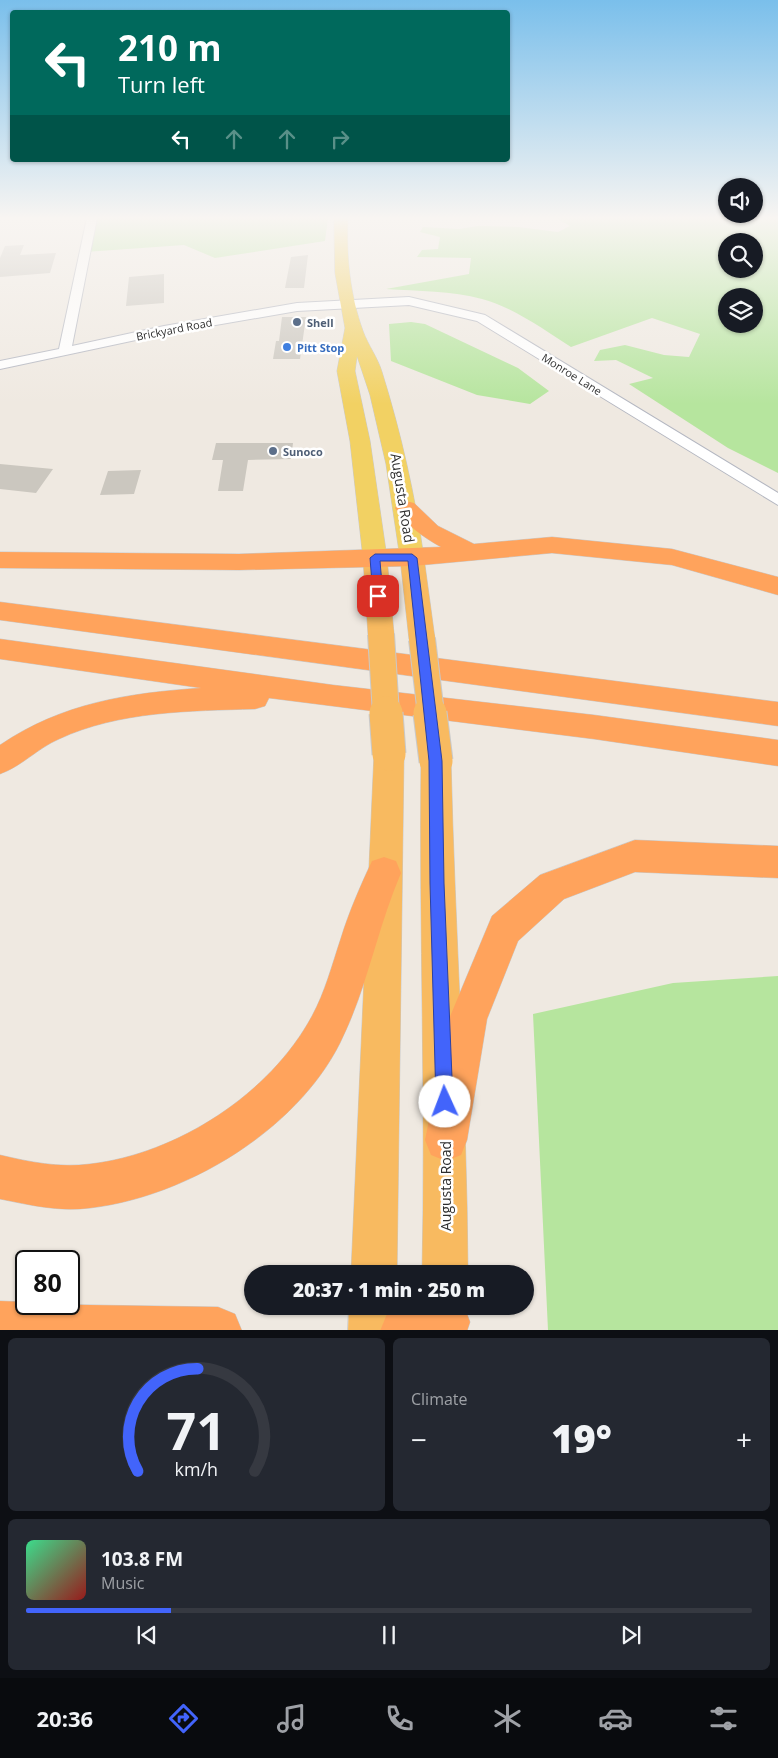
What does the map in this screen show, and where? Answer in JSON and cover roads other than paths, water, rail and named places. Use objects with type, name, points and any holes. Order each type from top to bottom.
[{"type":"highway","points":[[406,508],[430,531],[469,552]]},
{"type":"highway","points":[[0,560],[239,562],[412,558],[552,545],[672,557],[778,586]]},
{"type":"highway","name":"Augusta Road","points":[[374,1265],[388,754],[375,558]]},
{"type":"highway","name":"Augusta Road","points":[[412,558],[436,761],[437,883],[446,1140],[445,1265]]},
{"type":"highway","points":[[0,611],[778,714]]},
{"type":"highway","points":[[0,649],[333,696],[594,727],[778,754]]},
{"type":"highway","points":[[0,761],[47,731],[116,708],[177,701],[333,696]]},
{"type":"highway","points":[[446,1140],[468,1019],[505,929],[552,887],[635,856],[778,862]]},
{"type":"highway","points":[[0,1177],[12,1181],[56,1188],[110,1184],[158,1169],[202,1151],[238,1128],[288,1082],[317,1045],[335,1011],[365,919],[384,873]]},
{"type":"highway","points":[[372,1330],[373,1315]]},
{"type":"highway","points":[[0,1325],[218,1330]]},
{"type":"main road","name":"Augusta Road","points":[[344,280],[353,329],[371,363],[393,440],[406,508],[412,558]]},
{"type":"main road","name":"Augusta Road","points":[[353,329],[346,371],[360,441],[375,558]]},
{"type":"street","points":[[65,351],[79,280]]},
{"type":"street","name":"Monroe Lane","points":[[349,305],[409,301],[482,318],[778,500]]},
{"type":"street","name":"Brickyard Road","points":[[0,365],[249,315],[297,307],[349,305]]},
{"type":"place","name":"Shell","points":[[297,322]]},
{"type":"place","name":"Pitt Stop","points":[[287,347]]},
{"type":"place","name":"Sunoco","points":[[273,451]]}]
